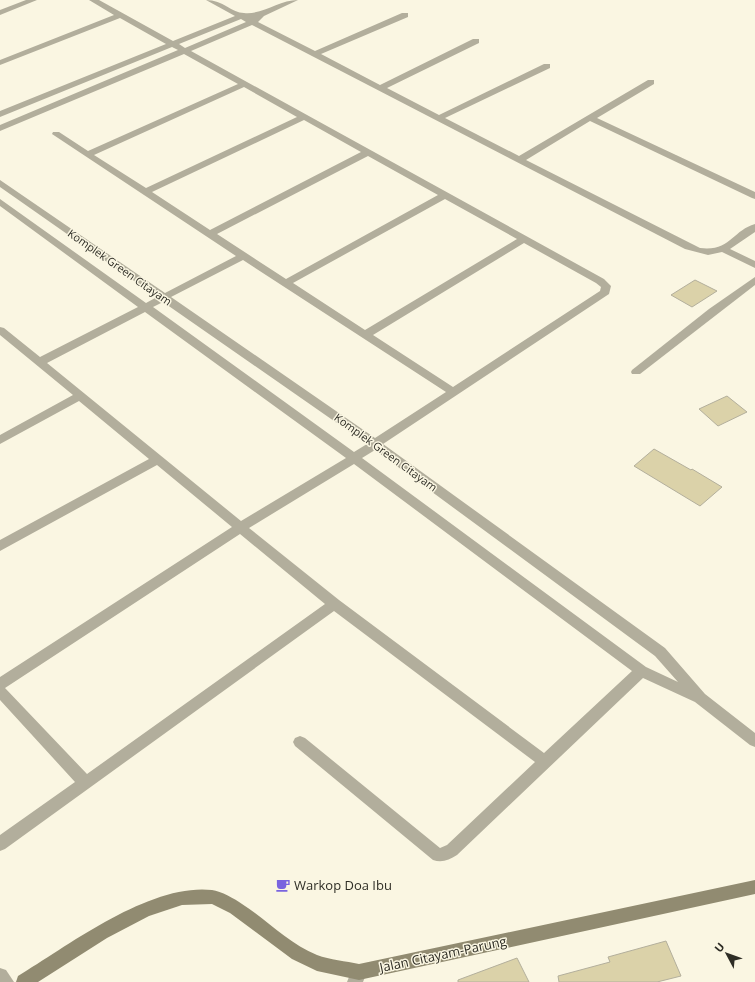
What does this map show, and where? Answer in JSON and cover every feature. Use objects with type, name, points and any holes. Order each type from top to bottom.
[{"type":"street","points":[[0,13],[34,0]]},
{"type":"street","points":[[0,684],[240,527],[354,458],[605,292],[606,286],[600,281],[93,0]]},
{"type":"street","points":[[210,0],[688,247],[707,253],[723,249],[755,227]]},
{"type":"street","points":[[0,114],[242,16],[261,14],[294,0]]},
{"type":"street","points":[[0,128],[253,22],[261,14]]},
{"type":"street","points":[[0,63],[120,15]]},
{"type":"street","points":[[315,54],[405,15]]},
{"type":"street","points":[[380,88],[476,42]]},
{"type":"street","points":[[439,118],[546,66]]},
{"type":"street","points":[[519,160],[651,82]]},
{"type":"street","points":[[88,154],[244,84]]},
{"type":"street","points":[[146,192],[304,117]]},
{"type":"street","points":[[590,118],[755,196]]},
{"type":"street","points":[[56,134],[454,392]]},
{"type":"street","points":[[210,234],[368,152]]},
{"type":"street","name":"Komplek Green Citayam","points":[[0,183],[163,298],[375,444],[660,652],[700,698],[755,741]]},
{"type":"street","points":[[286,284],[445,195]]},
{"type":"street","points":[[0,202],[354,458],[641,671],[700,698]]},
{"type":"street","points":[[365,335],[524,239]]},
{"type":"street","points":[[723,249],[755,265]]},
{"type":"street","points":[[40,362],[243,256]]},
{"type":"street","points":[[636,372],[755,280]]},
{"type":"street","points":[[0,330],[5,341],[40,362],[334,604],[545,762]]},
{"type":"street","points":[[0,440],[80,396]]},
{"type":"street","points":[[0,546],[158,459]]},
{"type":"street","points":[[0,844],[334,604]]},
{"type":"street","points":[[300,742],[438,855],[445,854],[452,850],[641,671]]},
{"type":"street","points":[[0,691],[86,783]]},
{"type":"street","name":"Jalan Citayam-Parung","points":[[24,982],[101,933],[145,910],[182,898],[213,897],[236,908],[298,954],[317,963],[357,977],[755,887]]},
{"type":"street","points":[[0,976],[6,982]]},
{"type":"building","points":[[695,280],[717,291],[692,307],[671,295]]},
{"type":"building","points":[[727,396],[747,412],[718,426],[699,409]]},
{"type":"building","points":[[654,449],[722,487],[700,506],[634,466]]},
{"type":"building","points":[[666,941],[681,976],[657,982],[559,982],[558,976],[610,962],[608,957]]},
{"type":"building","points":[[517,958],[529,982],[458,982],[458,980]]},
{"type":"place","name":"Warkop Doa Ibu","points":[[283,885]]}]
